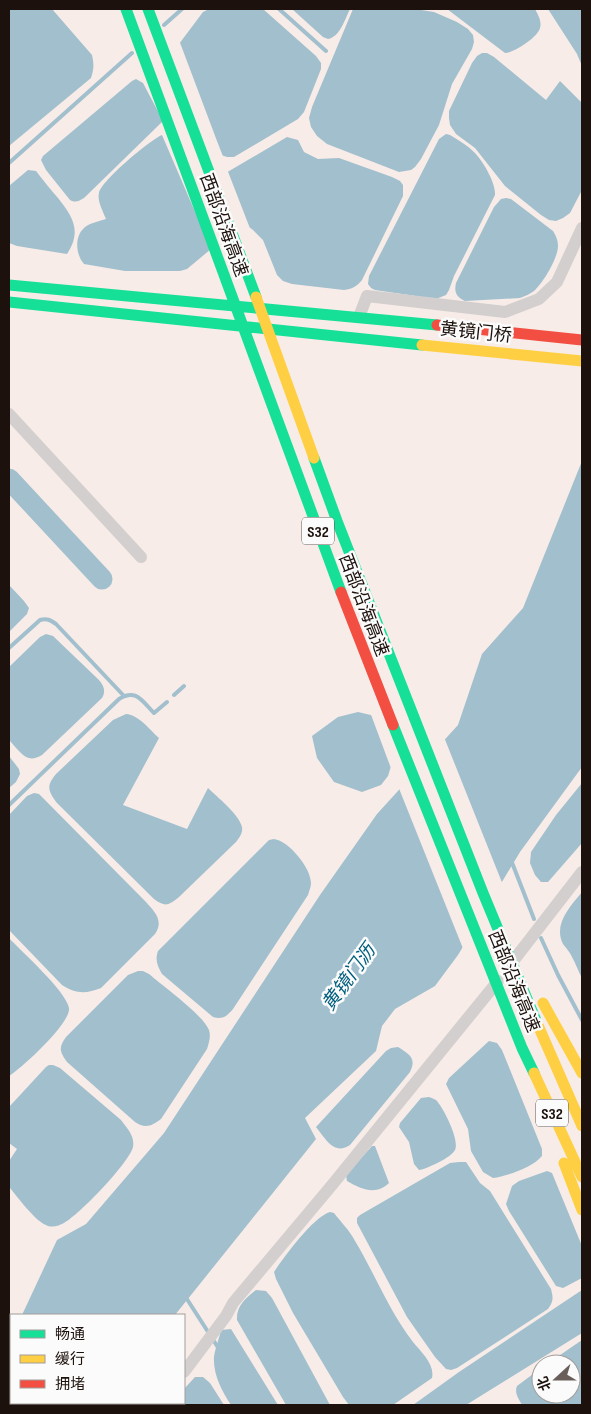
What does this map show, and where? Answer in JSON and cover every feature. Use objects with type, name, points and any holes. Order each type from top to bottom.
[{"type":"main road","name":"西部沿海高速","points":[[126,9],[356,633],[522,1048],[582,1177]]},
{"type":"main road","name":"西部沿海高速","points":[[148,9],[255,294],[337,521],[483,893],[582,1126]]},
{"type":"main road","name":"黄镜门桥","points":[[9,285],[364,317],[582,340]]},
{"type":"main road","name":"黄镜门桥","points":[[9,302],[582,361]]},
{"type":"main road","points":[[483,893],[582,1073]]},
{"type":"main road","points":[[522,1048],[582,1210]]},
{"type":"street","points":[[364,317],[367,296],[505,312],[539,299],[558,282],[582,228]]},
{"type":"street","points":[[9,414],[141,557]]},
{"type":"street","points":[[185,1371],[226,1316],[233,1303],[479,1005],[582,872]]},
{"type":"water","points":[[52,9],[92,55],[93,72],[91,78],[9,146],[9,10]]},
{"type":"water","points":[[209,9],[263,9],[316,56],[321,63],[321,69],[304,112],[298,119],[234,157],[218,154],[176,48],[203,12]]},
{"type":"water","points":[[292,9],[350,9],[339,31],[332,38],[328,39],[323,37]]},
{"type":"water","points":[[353,9],[415,9],[434,12],[457,22],[468,29],[473,35],[472,49],[452,84],[439,125],[421,159],[411,170],[399,172],[327,144],[317,136],[311,127],[309,118],[312,107]]},
{"type":"water","points":[[447,9],[535,9],[540,20],[540,28],[535,36],[525,44],[505,53]]},
{"type":"water","points":[[548,9],[582,9],[582,66],[577,54]]},
{"type":"water","points":[[482,53],[487,53],[494,57],[546,100],[560,81],[582,103],[582,190],[570,213],[563,218],[556,221],[549,220],[505,186],[475,148],[456,134],[450,125],[449,111],[472,63]]},
{"type":"water","points":[[136,79],[143,83],[163,121],[84,198],[77,201],[70,200],[46,170],[41,160],[43,156]]},
{"type":"water","points":[[446,134],[471,149],[478,156],[491,178],[495,195],[446,295],[436,299],[375,290],[368,284],[369,276],[439,139]]},
{"type":"water","points":[[162,135],[211,249],[187,269],[180,271],[125,271],[84,264],[79,256],[77,241],[86,226],[106,219],[99,199],[102,187],[127,161],[147,144]]},
{"type":"water","points":[[287,137],[298,140],[304,152],[318,159],[339,158],[392,177],[403,185],[403,196],[362,280],[352,288],[344,290],[292,284],[283,281],[277,275],[263,240],[245,224],[224,174]]},
{"type":"water","points":[[28,170],[36,171],[63,205],[74,224],[74,238],[67,254],[9,243],[9,186]]},
{"type":"water","points":[[501,199],[511,199],[553,231],[558,244],[556,257],[542,282],[534,291],[527,295],[520,298],[465,301],[456,294],[456,283],[494,207]]},
{"type":"water","name":"黄镜门沥","points":[[582,461],[582,767],[520,852],[458,955],[435,986],[395,1009],[382,1026],[376,1051],[305,1118],[316,1139],[176,1314],[22,1314],[57,1240],[86,1224],[164,1133],[320,895],[377,814],[458,725],[482,654],[523,608]]},
{"type":"water","points":[[9,585],[29,608],[27,614],[9,632]]},
{"type":"water","points":[[46,634],[53,636],[99,680],[103,686],[104,693],[102,698],[42,755],[36,758],[27,758],[9,740],[9,667],[40,637]]},
{"type":"water","points":[[358,712],[375,716],[392,763],[388,776],[381,785],[362,792],[334,782],[317,758],[312,736],[338,717]]},
{"type":"water","points":[[126,714],[140,720],[159,738],[123,805],[187,829],[208,788],[232,811],[242,827],[236,842],[179,897],[167,904],[154,899],[57,803],[49,788],[56,774],[113,720]]},
{"type":"water","points":[[9,756],[19,769],[20,774],[16,782],[9,788]]},
{"type":"water","points":[[582,783],[582,843],[548,882],[541,882],[535,875],[530,863],[531,852],[556,815]]},
{"type":"water","points":[[34,793],[39,794],[146,902],[157,917],[159,925],[155,934],[101,988],[96,990],[77,991],[62,985],[9,930],[9,815],[27,796]]},
{"type":"water","points":[[274,839],[286,845],[303,863],[311,883],[308,895],[233,1009],[225,1017],[213,1017],[162,974],[157,962],[158,951],[269,840]]},
{"type":"water","points":[[582,892],[582,978],[571,955],[563,944],[560,930],[564,916]]},
{"type":"water","points":[[9,938],[52,982],[69,1008],[68,1015],[54,1034],[34,1055],[9,1076]]},
{"type":"water","points":[[138,971],[149,974],[191,1009],[205,1024],[210,1035],[207,1049],[161,1119],[145,1126],[135,1122],[67,1062],[61,1050],[66,1037],[128,975]]},
{"type":"water","points":[[489,1041],[497,1043],[502,1050],[542,1149],[542,1156],[533,1164],[513,1173],[493,1178],[483,1172],[471,1151],[468,1129],[446,1084],[449,1078]]},
{"type":"water","points":[[398,1047],[411,1057],[413,1063],[410,1072],[350,1145],[339,1148],[330,1144],[316,1127],[386,1051]]},
{"type":"water","points":[[49,1065],[60,1068],[121,1120],[133,1139],[130,1155],[113,1176],[71,1218],[57,1226],[48,1226],[37,1219],[9,1187],[9,1161],[17,1149],[9,1143],[9,1107]]},
{"type":"water","points":[[429,1097],[436,1100],[443,1109],[453,1132],[456,1145],[455,1150],[449,1156],[419,1170],[414,1164],[409,1142],[399,1127],[400,1123],[421,1098]]},
{"type":"water","points":[[372,1146],[375,1146],[389,1183],[379,1189],[368,1190],[347,1181],[346,1175]]},
{"type":"water","points":[[466,1162],[480,1183],[490,1191],[551,1289],[552,1299],[548,1309],[457,1368],[451,1370],[446,1369],[435,1357],[407,1317],[357,1223],[357,1218],[450,1163]]},
{"type":"water","points":[[547,1171],[552,1173],[582,1246],[582,1278],[563,1288],[556,1286],[506,1204],[512,1186],[519,1181]]},
{"type":"water","points":[[330,1212],[334,1213],[351,1234],[389,1305],[404,1330],[427,1358],[431,1368],[432,1378],[393,1405],[349,1405],[293,1313],[276,1279],[274,1272],[307,1229],[323,1215]]},
{"type":"water","points":[[256,1290],[266,1291],[272,1298],[330,1405],[286,1405],[237,1320],[240,1306]]},
{"type":"water","points":[[582,1290],[582,1333],[548,1354],[531,1354],[531,1365],[466,1405],[413,1405]]},
{"type":"water","points":[[231,1329],[278,1405],[231,1405],[221,1388],[214,1364],[214,1357],[221,1330]]},
{"type":"water","points":[[582,1340],[582,1405],[522,1405],[516,1394],[516,1389],[517,1386],[531,1376],[531,1404],[581,1404],[581,1354],[562,1354]]},
{"type":"water","points":[[195,1377],[203,1377],[210,1383],[224,1405],[171,1405],[185,1404],[185,1388]]},
{"type":"pier","points":[[179,40],[224,159],[216,155],[174,49]]},
{"type":"pier","points":[[227,169],[251,231],[243,225],[222,174]]},
{"type":"pier","points":[[370,712],[377,715],[394,762],[392,771]]},
{"type":"pier","points":[[444,737],[503,885],[464,951],[398,786]]},
{"type":"pier","points":[[9,1328],[10,1404],[83,1405],[9,1405]]},
{"type":"waterway","points":[[164,25],[182,9]]},
{"type":"waterway","points":[[279,9],[326,51]]},
{"type":"waterway","points":[[9,163],[132,53]]},
{"type":"waterway","points":[[9,479],[102,579]]},
{"type":"waterway","points":[[9,648],[40,620],[50,620],[56,624],[124,696]]},
{"type":"waterway","points":[[174,695],[184,686]]},
{"type":"waterway","points":[[9,805],[119,699],[134,695],[142,700],[154,713],[167,702]]},
{"type":"waterway","points":[[511,860],[534,919]]},
{"type":"waterway","points":[[541,938],[582,1020]]},
{"type":"waterway","points":[[185,1296],[219,1349]]},
{"type":"traffic: fast","points":[[126,9],[341,592]]},
{"type":"traffic: fast","points":[[148,9],[256,297]]},
{"type":"traffic: fast","points":[[9,285],[437,325]]},
{"type":"traffic: fast","points":[[9,302],[422,345]]},
{"type":"traffic: fast","points":[[314,458],[483,893],[537,1023]]},
{"type":"traffic: fast","points":[[393,725],[522,1048],[534,1073]]},
{"type":"traffic: slow","points":[[256,297],[314,458]]},
{"type":"traffic: slow","points":[[422,345],[582,361]]},
{"type":"traffic: slow","points":[[543,1003],[582,1073]]},
{"type":"traffic: slow","points":[[537,1023],[582,1126]]},
{"type":"traffic: slow","points":[[534,1073],[582,1177]]},
{"type":"traffic: slow","points":[[564,1163],[582,1210]]},
{"type":"traffic: jam","points":[[437,325],[582,340]]},
{"type":"traffic: jam","points":[[341,592],[393,725]]}]
